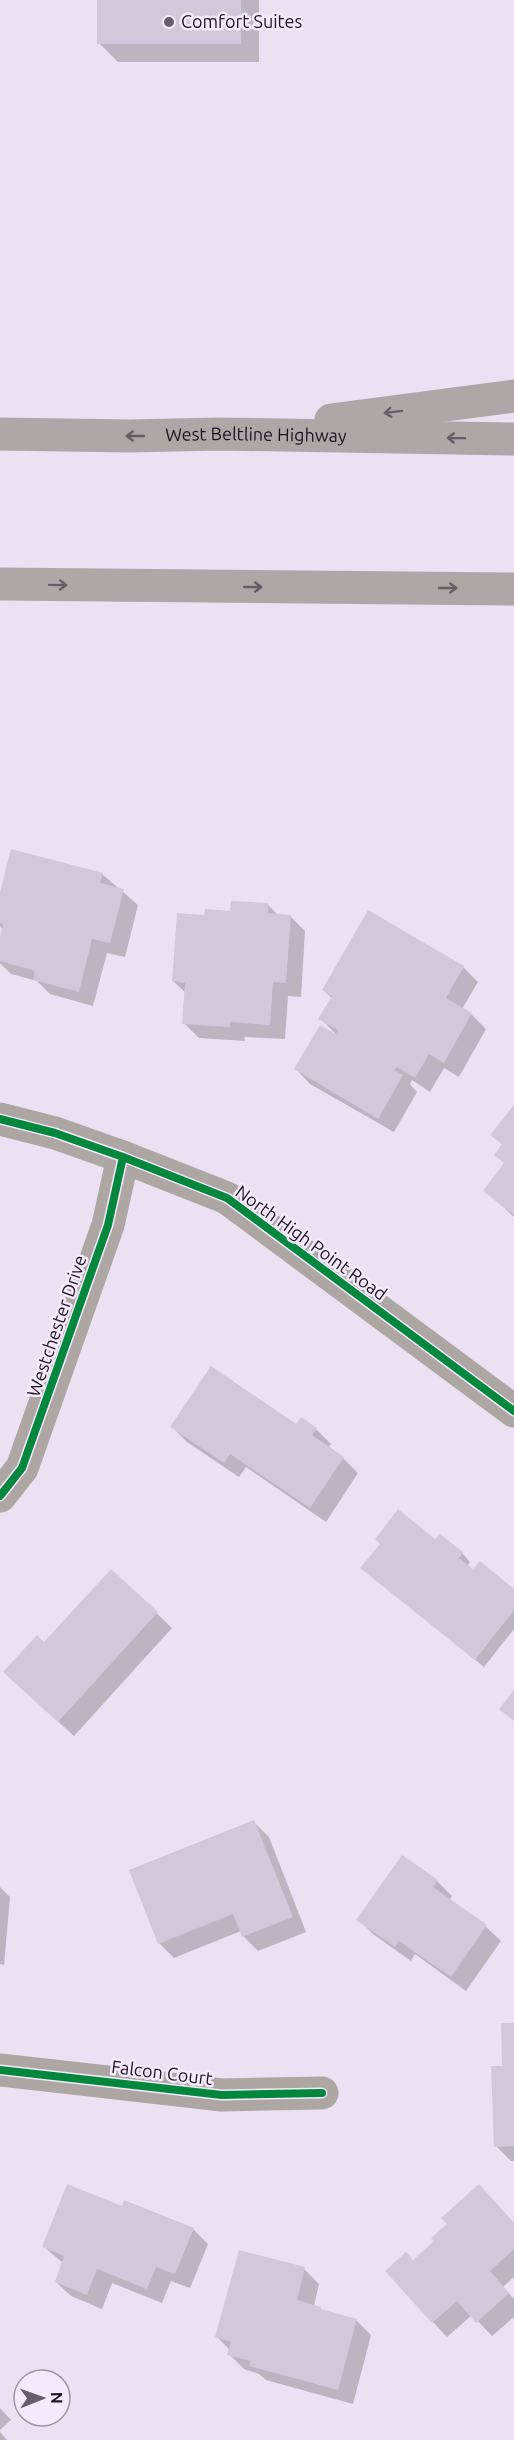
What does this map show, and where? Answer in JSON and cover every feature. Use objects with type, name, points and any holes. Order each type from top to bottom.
[{"type":"highway","points":[[219,434],[514,396]]},
{"type":"highway","name":"West Beltline Highway","points":[[0,434],[130,436],[219,434],[514,440]]},
{"type":"highway","points":[[0,584],[514,589]]},
{"type":"street","name":"North High Point Road","points":[[0,1119],[55,1133],[227,1198],[514,1411]]},
{"type":"street","name":"Westchester Drive","points":[[0,1497],[22,1468],[108,1226],[123,1157]]},
{"type":"street","name":"Falcon Court","points":[[0,2070],[222,2095],[322,2093]]},
{"type":"building","name":"Comfort Suites","points":[[97,0],[241,0],[241,44],[97,44]]},
{"type":"building","points":[[11,849],[103,873],[100,883],[124,889],[110,943],[92,939],[79,992],[33,980],[35,971],[0,961],[0,937],[3,924],[0,923],[0,892]]},
{"type":"building","points":[[231,901],[268,903],[268,913],[291,915],[286,983],[273,982],[270,1025],[230,1022],[230,1027],[182,1024],[185,983],[172,981],[177,913],[204,915],[205,909],[230,911]]},
{"type":"building","points":[[368,910],[464,966],[446,998],[472,1013],[444,1063],[429,1054],[415,1078],[397,1067],[394,1070],[403,1075],[378,1119],[294,1069],[320,1025],[336,1034],[338,1030],[318,1019],[332,996],[322,990]]},
{"type":"building","points":[[514,1105],[514,1215],[483,1191],[504,1163],[494,1155],[502,1144],[490,1135]]},
{"type":"building","points":[[211,1366],[296,1424],[301,1417],[317,1428],[312,1435],[344,1457],[310,1508],[230,1454],[224,1463],[170,1427]]},
{"type":"building","points":[[398,1509],[435,1539],[440,1534],[463,1552],[459,1558],[473,1569],[480,1561],[514,1589],[514,1610],[475,1660],[360,1568],[380,1544],[375,1539]]},
{"type":"building","points":[[111,1569],[158,1612],[58,1722],[3,1672],[37,1635],[44,1642]]},
{"type":"building","points":[[514,1690],[514,1721],[499,1709]]},
{"type":"building","points":[[254,1820],[293,1917],[242,1937],[233,1914],[158,1944],[129,1870]]},
{"type":"building","points":[[402,1855],[438,1880],[433,1887],[487,1925],[451,1977],[399,1941],[395,1947],[356,1920]]},
{"type":"building","points":[[501,2023],[514,2023],[514,2146],[494,2147],[491,2066],[502,2066]]},
{"type":"building","points":[[67,2184],[122,2206],[124,2200],[194,2228],[175,2274],[156,2267],[147,2289],[97,2269],[87,2295],[55,2282],[64,2256],[42,2247]]},
{"type":"building","points":[[479,2184],[514,2223],[514,2249],[490,2271],[509,2293],[476,2323],[457,2301],[432,2323],[385,2271],[406,2252],[413,2260],[434,2241],[431,2238],[447,2224],[441,2218]]},
{"type":"building","points":[[239,2250],[305,2267],[297,2300],[357,2319],[338,2390],[249,2366],[251,2361],[227,2355],[231,2342],[215,2337]]},
{"type":"cycle path","points":[[0,1119],[55,1133],[227,1198],[514,1411]]},
{"type":"cycle path","points":[[0,1496],[22,1468],[108,1225],[123,1157]]},
{"type":"cycle path","points":[[0,2070],[222,2095],[322,2093]]},
{"type":"place","name":"Comfort Suites","points":[[169,22]]}]
